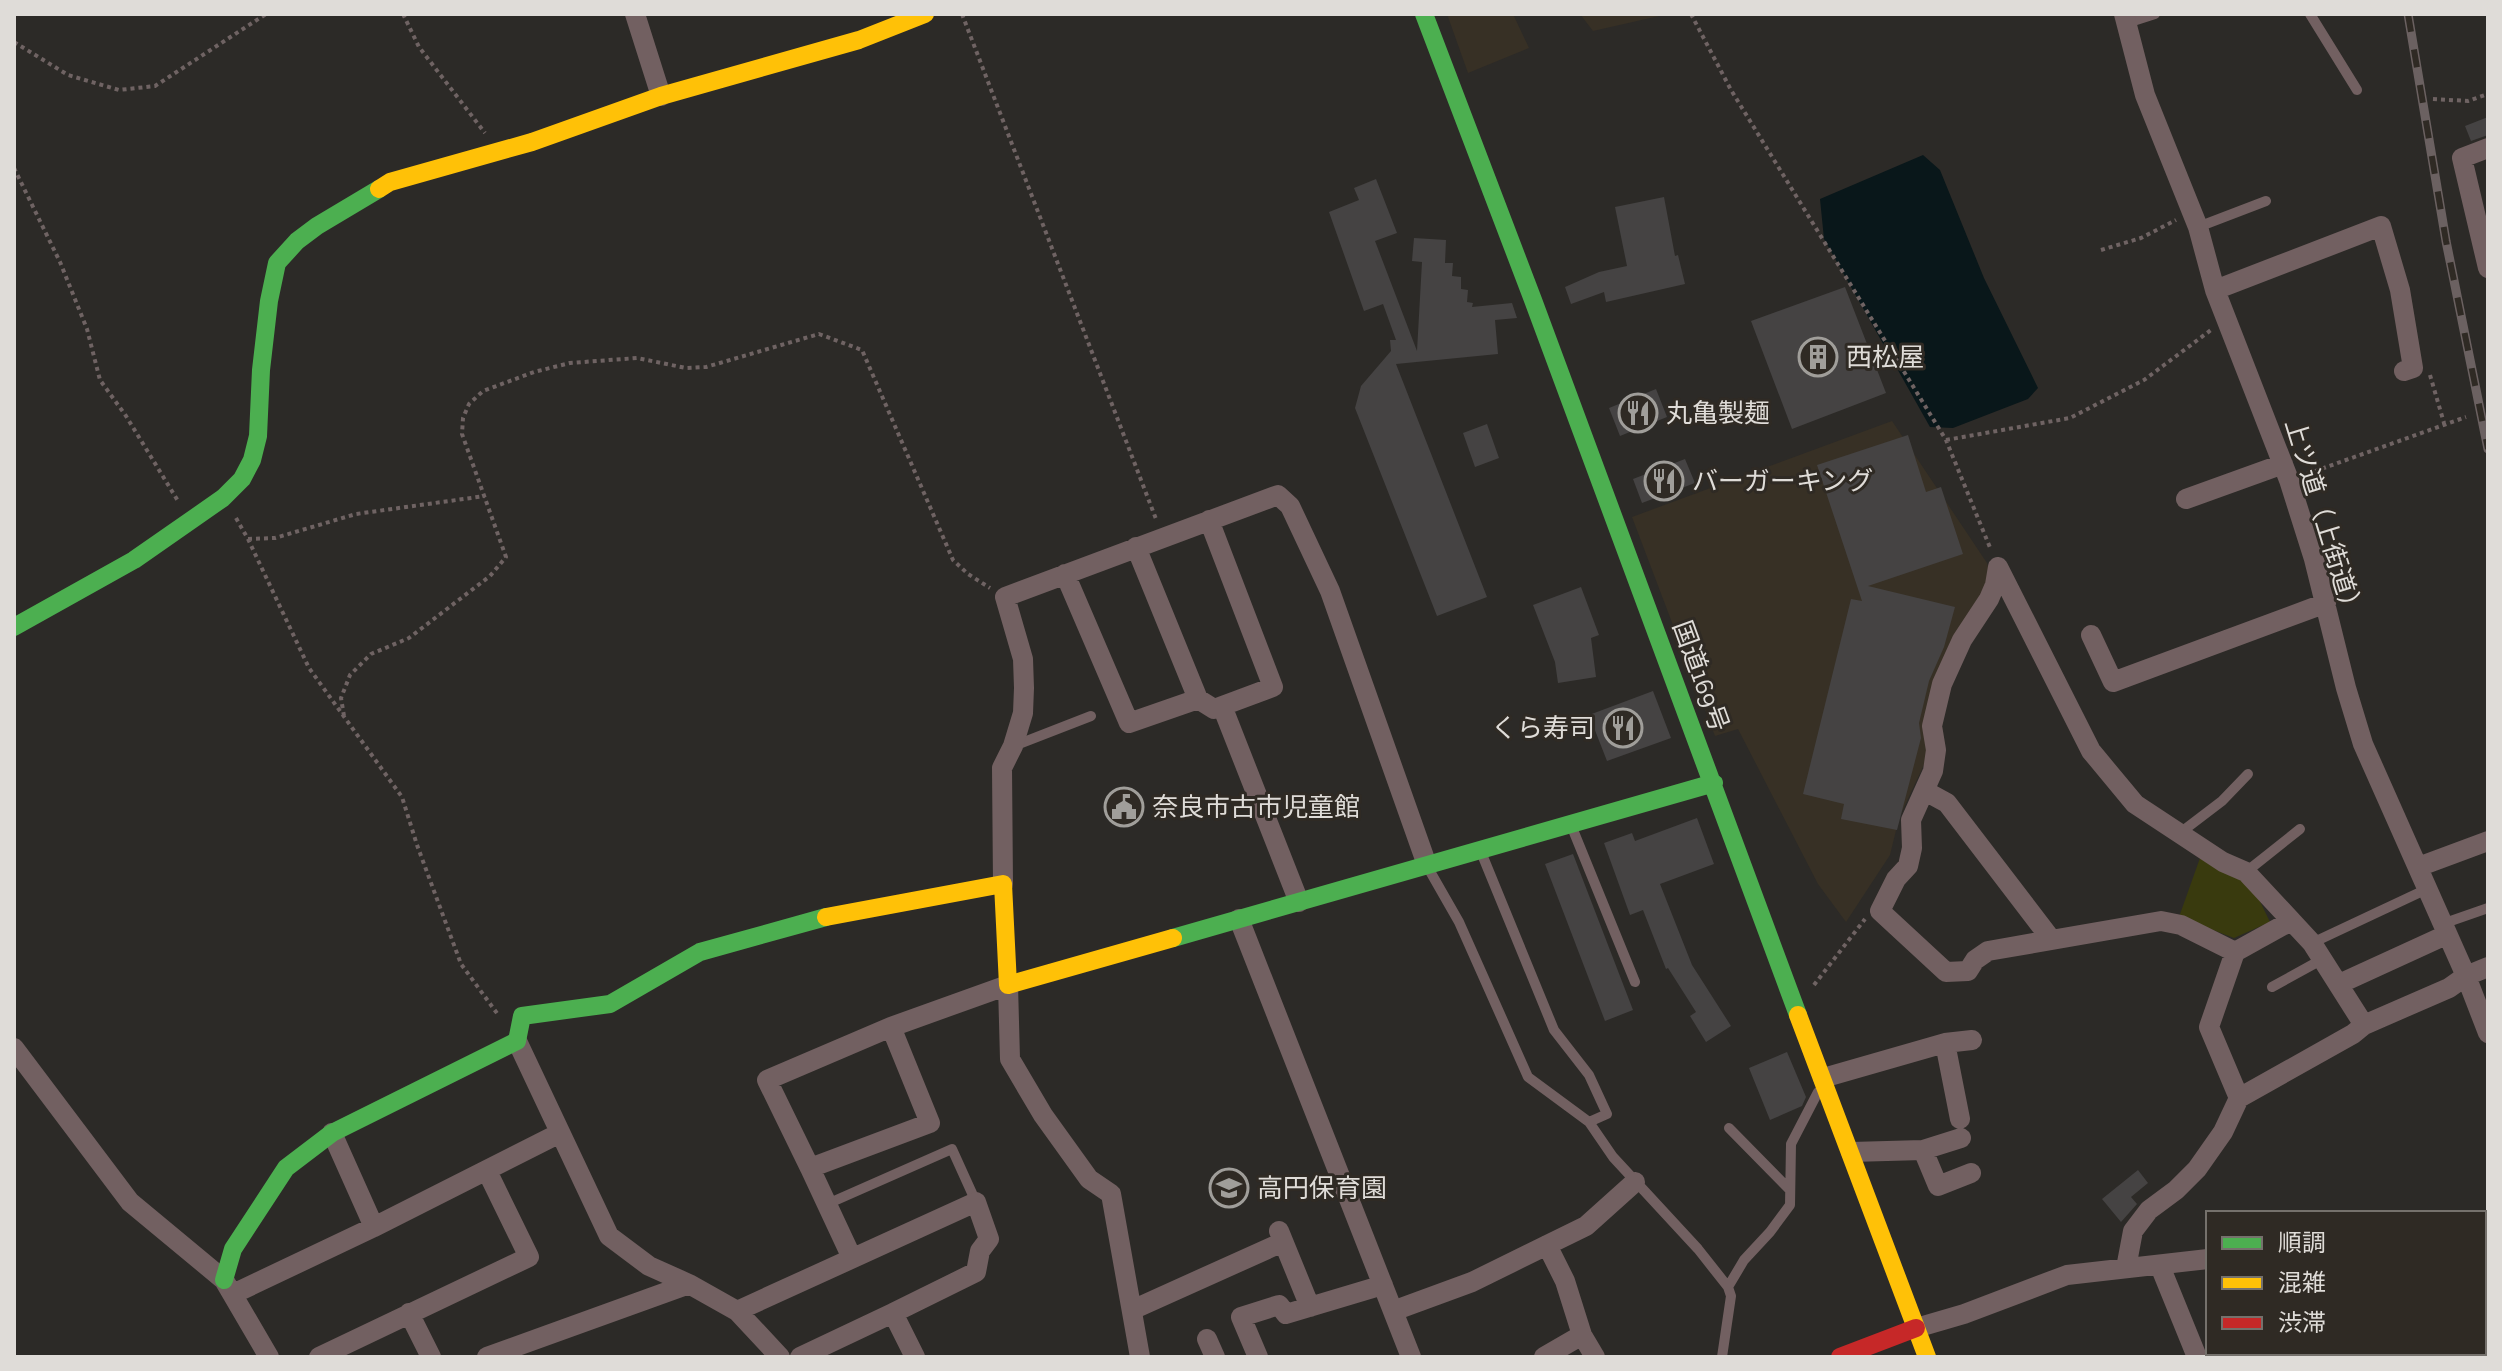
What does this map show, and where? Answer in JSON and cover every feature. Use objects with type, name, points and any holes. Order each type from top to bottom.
[{"type":"main road","points":[[14,627],[134,560],[223,498],[242,479],[252,460],[258,436],[261,370],[277,263],[305,235],[390,182],[495,153],[661,96],[859,40],[925,14]]},
{"type":"main road","name":"国道169号","points":[[1424,14],[1927,1357]]},
{"type":"main road","points":[[228,1287],[233,1249],[286,1168],[332,1133],[517,1041],[522,1016],[610,1004],[700,952],[847,911],[1003,884],[1008,985],[1714,783]]},
{"type":"main road","points":[[1840,1357],[1916,1328]]},
{"type":"street","points":[[635,14],[661,96]]},
{"type":"street","name":"上ツ道（上街道）","points":[[2126,18],[2145,95],[2195,220],[2215,290],[2286,472],[2326,603],[2363,744],[2466,976],[2488,1033]]},
{"type":"street","points":[[2487,258],[2462,158],[2488,148]]},
{"type":"street","points":[[2215,290],[2381,226],[2400,290],[2408,369]]},
{"type":"street","points":[[2186,499],[2286,472]]},
{"type":"street","points":[[1003,884],[1002,768],[1013,746],[1023,713],[1023,659],[1005,597],[1278,495],[1290,506],[1330,591],[1427,865]]},
{"type":"street","points":[[1136,547],[1198,699],[1214,709],[1273,687],[1209,520]]},
{"type":"street","points":[[1998,567],[1989,599],[1962,640],[1942,684],[1932,726],[1935,761],[1911,820],[1912,848],[1908,866],[1896,879],[1880,911],[1946,972],[1968,971],[1975,960],[1988,951],[2161,921],[2181,925],[2235,952]]},
{"type":"street","points":[[1998,567],[2091,751],[2135,804],[2223,862],[2246,872],[2316,952],[2364,1025]]},
{"type":"street","points":[[1065,574],[1129,723],[1198,699]]},
{"type":"street","points":[[2091,635],[2113,682],[2326,603]]},
{"type":"street","points":[[1222,706],[1299,902]]},
{"type":"street","points":[[1925,791],[1947,803],[2051,939]]},
{"type":"street","points":[[2418,867],[2488,841]]},
{"type":"street","points":[[1239,919],[1411,1357]]},
{"type":"street","points":[[2239,1098],[2209,1027],[2235,952],[2291,921]]},
{"type":"street","points":[[2339,984],[2444,930]]},
{"type":"street","points":[[2126,1268],[2133,1231],[2149,1210],[2197,1169],[2223,1132],[2239,1098],[2364,1025],[2449,988],[2466,976],[2488,967]]},
{"type":"street","points":[[852,1258],[767,1080],[891,1027],[1008,985],[1010,1059],[1043,1115],[1089,1179],[1111,1194],[1140,1357]]},
{"type":"street","points":[[810,1168],[930,1123],[891,1027]]},
{"type":"street","points":[[1823,1078],[1945,1043],[1972,1040]]},
{"type":"street","points":[[517,1041],[609,1236],[649,1266],[737,1311],[780,1357]]},
{"type":"street","points":[[1851,1152],[1923,1150],[1960,1128],[1945,1043]]},
{"type":"street","points":[[14,1048],[130,1202],[228,1287],[269,1357]]},
{"type":"street","points":[[332,1133],[374,1227]]},
{"type":"street","points":[[228,1287],[374,1227],[560,1133]]},
{"type":"street","points":[[1923,1150],[1938,1186],[1971,1173]]},
{"type":"street","points":[[319,1357],[529,1257],[487,1171]]},
{"type":"street","points":[[1393,1311],[1472,1282],[1586,1226],[1635,1182]]},
{"type":"street","points":[[737,1311],[976,1202],[989,1239],[980,1251],[976,1272],[800,1357]]},
{"type":"street","points":[[1132,1310],[1281,1237],[1310,1307]]},
{"type":"street","points":[[1547,1245],[1565,1281],[1582,1335],[1595,1357]]},
{"type":"street","points":[[1916,1328],[1964,1314],[2067,1275],[2206,1259]]},
{"type":"street","points":[[2160,1266],[2197,1357]]},
{"type":"street","points":[[487,1357],[689,1284]]},
{"type":"street","points":[[1258,1357],[1241,1317],[1279,1305],[1286,1314],[1383,1285]]},
{"type":"street","points":[[409,1313],[431,1357]]},
{"type":"street","points":[[893,1313],[915,1357]]},
{"type":"street","points":[[1544,1357],[1582,1335]]},
{"type":"lane","points":[[2126,18],[2155,14]]},
{"type":"lane","points":[[2310,14],[2357,90]]},
{"type":"lane","points":[[2195,220],[2266,201]]},
{"type":"lane","points":[[1013,746],[1091,716]]},
{"type":"lane","points":[[2180,833],[2222,801],[2248,774]]},
{"type":"lane","points":[[1571,825],[1635,982]]},
{"type":"lane","points":[[2246,872],[2300,829]]},
{"type":"lane","points":[[1481,852],[1554,1030],[1589,1075],[1607,1114],[1589,1122]]},
{"type":"lane","points":[[1427,865],[1459,922],[1528,1077],[1589,1122],[1635,1182],[1698,1249],[1728,1287],[1731,1296],[1722,1357]]},
{"type":"lane","points":[[2272,987],[2316,952],[2427,889]]},
{"type":"lane","points":[[2444,930],[2488,908]]},
{"type":"lane","points":[[1728,1287],[1744,1260],[1790,1205],[1791,1144],[1823,1078]]},
{"type":"lane","points":[[1729,1128],[1790,1190]]},
{"type":"lane","points":[[825,1205],[952,1149],[976,1202]]},
{"type":"path","points":[[14,42],[68,75],[119,90],[155,86],[266,14]]},
{"type":"path","points":[[403,14],[419,47],[480,124],[495,153]]},
{"type":"path","points":[[962,14],[1163,537]]},
{"type":"path","points":[[1691,14],[1731,90],[1946,440],[1998,567]]},
{"type":"path","points":[[2433,99],[2468,101],[2488,94]]},
{"type":"path","points":[[14,168],[66,276],[87,329],[100,380],[126,416],[190,522]]},
{"type":"path","points":[[2101,250],[2195,220]]},
{"type":"path","points":[[1946,440],[2070,418],[2144,380],[2227,318]]},
{"type":"path","points":[[344,716],[341,698],[350,675],[371,654],[409,638],[490,576],[506,557],[462,434],[463,418],[469,404],[483,391],[534,372],[570,363],[637,358],[686,368],[706,367],[819,334],[862,350],[953,560],[968,574],[1005,597]]},
{"type":"path","points":[[2408,369],[2427,367],[2444,423]]},
{"type":"path","points":[[2286,472],[2358,458],[2466,417]]},
{"type":"path","points":[[248,539],[275,538],[356,514],[485,496]]},
{"type":"path","points":[[223,498],[248,539],[309,668],[402,797],[461,964],[517,1041]]},
{"type":"path","points":[[1795,1008],[1872,911],[1880,911]]},
{"type":"shaded area","points":[[1447,14],[1513,14],[1529,48],[1468,73]]},
{"type":"shaded area","points":[[1580,14],[1668,14],[1593,31]]},
{"type":"shaded area","points":[[1923,155],[1940,170],[1984,278],[2038,388],[2028,399],[1953,428],[1930,427],[1824,239],[1820,199]]},
{"type":"shaded area","points":[[1892,421],[1987,563],[1990,574],[1928,756],[1899,818],[1890,855],[1846,922],[1818,884],[1738,729],[1715,736],[1632,517]]},
{"type":"shaded area","points":[[2200,858],[2252,885],[2270,922],[2234,938],[2179,917]]},
{"type":"building","points":[[2488,117],[2488,135],[2471,141],[2465,126]]},
{"type":"building","points":[[1376,179],[1397,233],[1375,241],[1417,351],[1422,262],[1412,261],[1414,238],[1446,240],[1445,263],[1453,263],[1452,276],[1461,277],[1461,289],[1468,290],[1467,302],[1473,303],[1472,307],[1512,303],[1517,318],[1495,320],[1498,354],[1396,364],[1487,597],[1437,616],[1355,408],[1361,386],[1391,351],[1390,340],[1396,340],[1383,304],[1364,311],[1329,212],[1359,200],[1354,188]]},
{"type":"building","points":[[1664,197],[1675,256],[1678,255],[1685,284],[1606,302],[1604,292],[1571,304],[1565,287],[1599,272],[1627,266],[1615,207]]},
{"type":"building","name":"西松屋","points":[[1845,287],[1886,393],[1792,429],[1751,321]]},
{"type":"building","name":"丸亀製麺","points":[[1656,389],[1667,417],[1620,436],[1609,408]]},
{"type":"building","points":[[1487,424],[1499,458],[1475,467],[1463,433]]},
{"type":"building","points":[[1908,435],[1926,492],[1941,487],[1963,554],[1868,586],[1955,607],[1944,647],[1929,681],[1919,723],[1921,738],[1897,830],[1841,819],[1844,804],[1803,794],[1851,599],[1862,601],[1817,465]]},
{"type":"building","name":"バーガーキング","points":[[1685,459],[1695,483],[1642,503],[1633,479]]},
{"type":"building","points":[[1581,587],[1599,635],[1591,638],[1596,677],[1558,683],[1555,662],[1533,605]]},
{"type":"building","name":"くら寿司","points":[[1653,691],[1671,738],[1607,761],[1589,715]]},
{"type":"building","points":[[1697,818],[1714,864],[1660,884],[1692,965],[1731,1026],[1706,1042],[1690,1016],[1696,1012],[1666,969],[1643,910],[1630,915],[1604,843],[1632,833],[1635,841]]},
{"type":"building","points":[[1573,854],[1633,1010],[1605,1021],[1545,864]]},
{"type":"building","points":[[1787,1052],[1806,1097],[1802,1106],[1770,1120],[1749,1068]]},
{"type":"building","points":[[2138,1170],[2148,1183],[2131,1197],[2137,1204],[2121,1222],[2102,1199]]},
{"type":"waterway","points":[[2456,1357],[2460,1355]]},
{"type":"railway","points":[[2408,14],[2446,241],[2488,449]]},
{"type":"traffic: fast","points":[[1424,14],[1798,1015]]},
{"type":"traffic: fast","points":[[14,627],[134,560],[223,498],[242,479],[252,460],[258,436],[261,370],[277,263],[297,241],[317,226],[379,189]]},
{"type":"traffic: fast","points":[[1173,938],[1714,783]]},
{"type":"traffic: fast","points":[[224,1280],[233,1249],[286,1168],[332,1133],[517,1041],[522,1016],[610,1004],[700,952],[826,917]]},
{"type":"traffic: slow","points":[[379,189],[390,182],[532,142],[661,96],[859,40],[925,14]]},
{"type":"traffic: slow","points":[[826,917],[1003,884],[1008,985],[1173,938]]},
{"type":"traffic: slow","points":[[1798,1015],[1927,1357]]},
{"type":"traffic: jam","points":[[1840,1357],[1916,1328]]},
{"type":"place","name":"西松屋","points":[[1818,357]]},
{"type":"place","name":"丸亀製麺","points":[[1638,413]]},
{"type":"place","name":"バーガーキング","points":[[1664,481]]},
{"type":"place","name":"くら寿司","points":[[1623,728]]},
{"type":"place","name":"奈良市古市児童館","points":[[1124,807]]},
{"type":"place","name":"高円保育園","points":[[1229,1188]]}]
